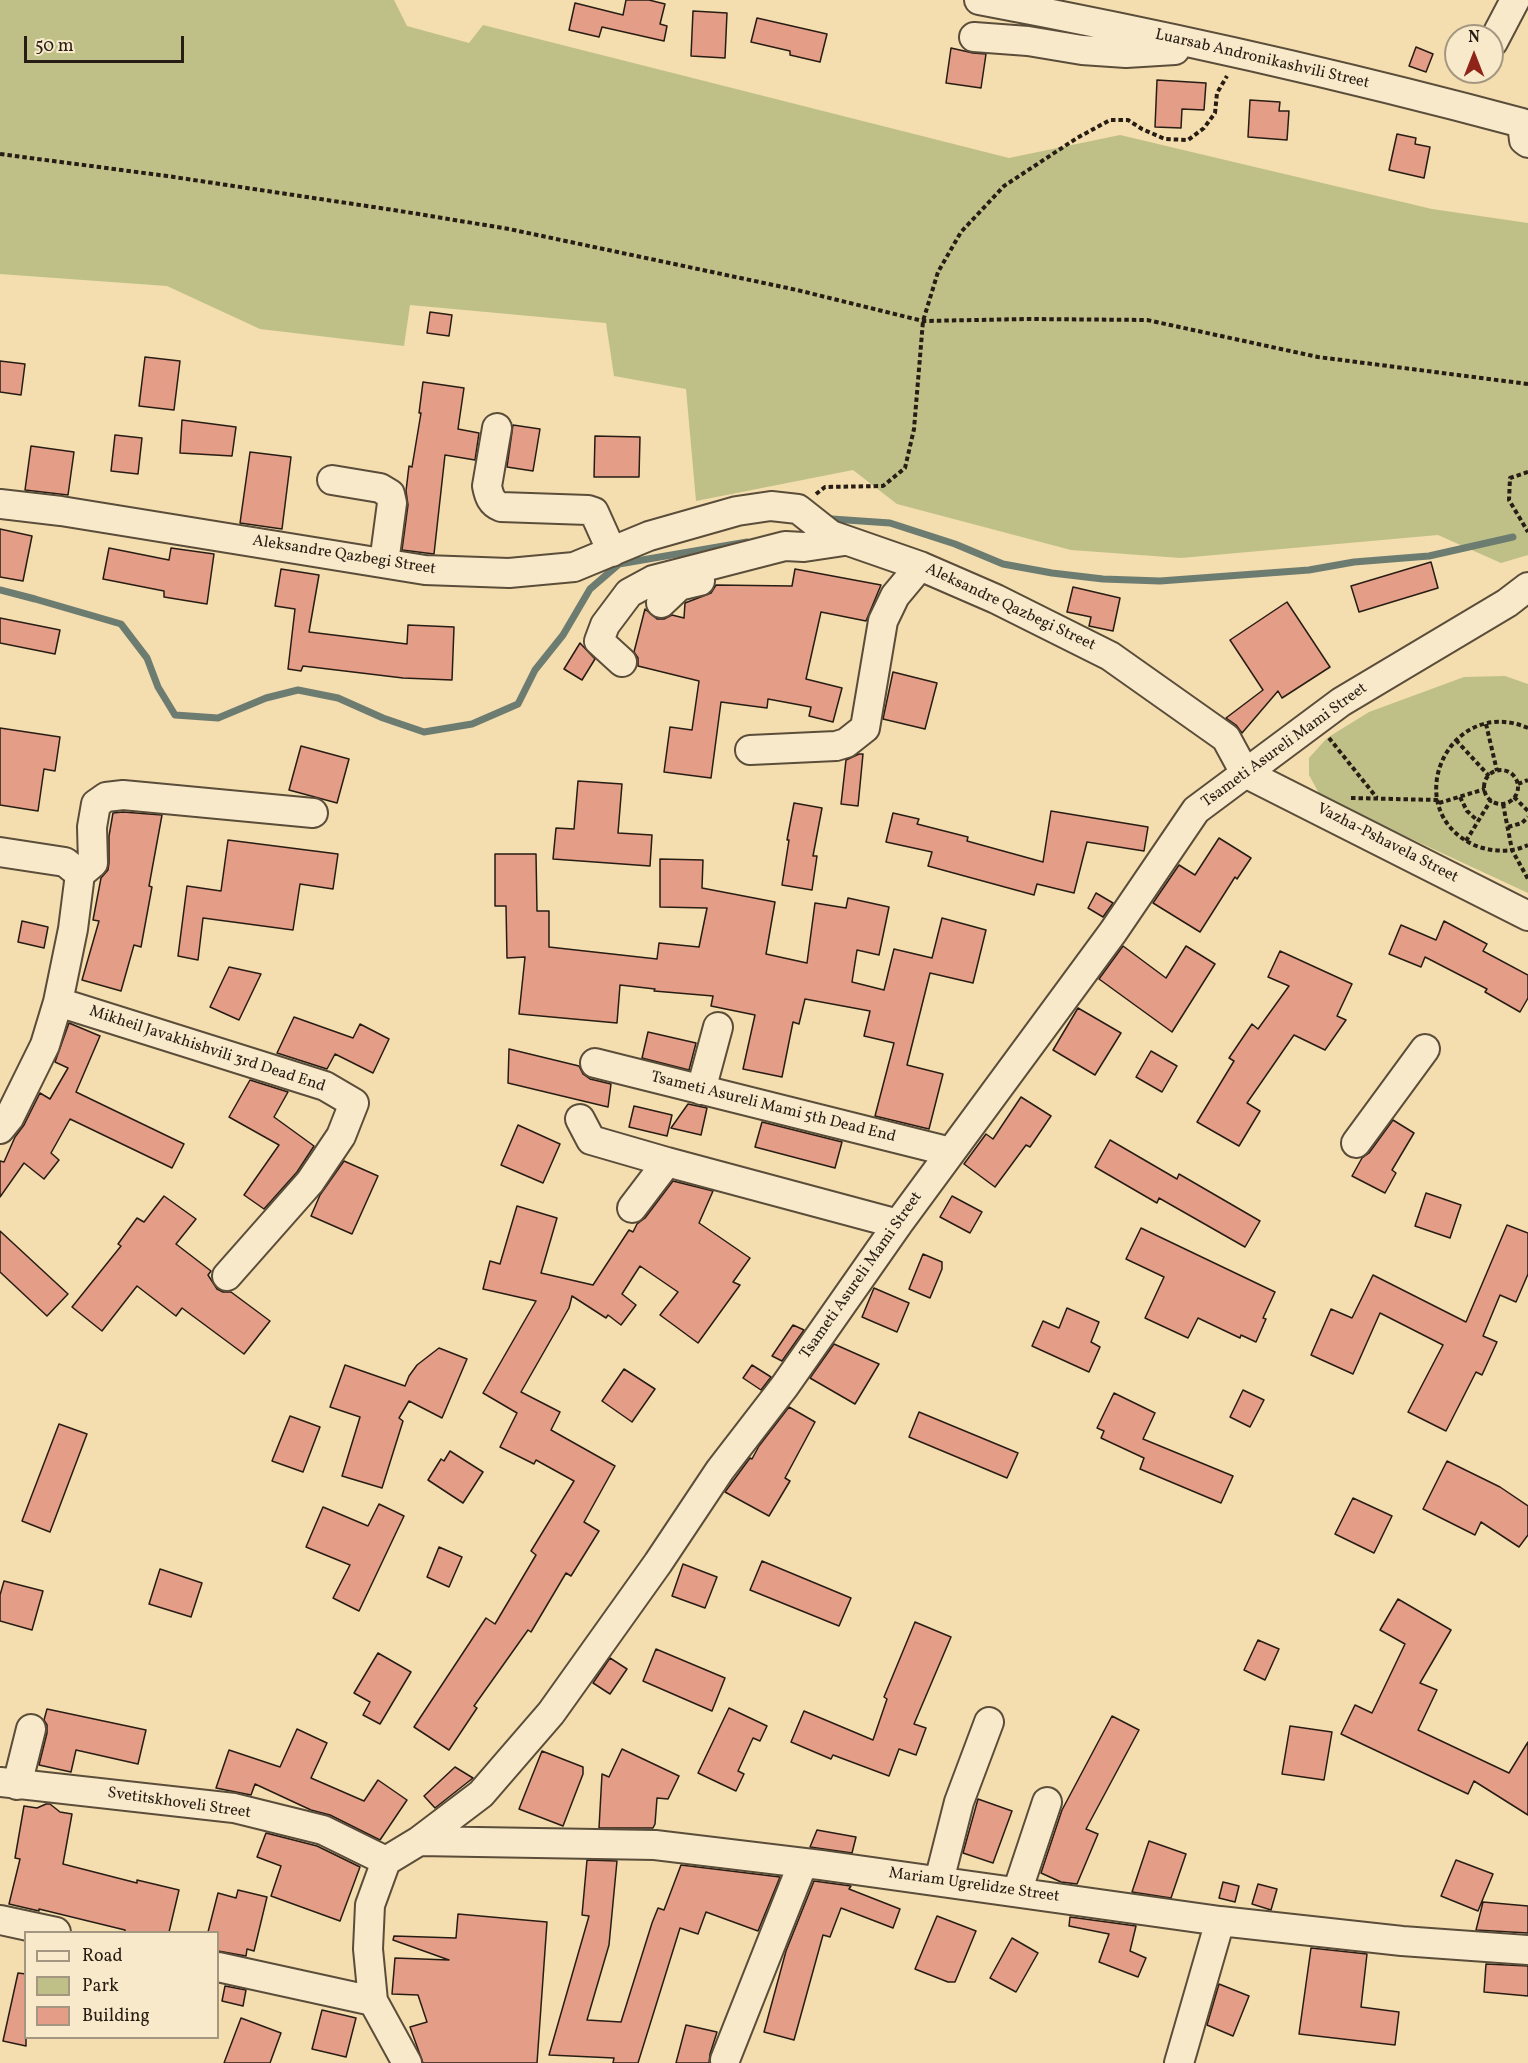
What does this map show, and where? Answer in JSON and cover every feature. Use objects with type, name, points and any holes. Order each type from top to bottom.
[{"type":"street","name":"Luarsab Andronikashvili Street","points":[[979,0],[1212,47],[1526,127]]},
{"type":"street","points":[[1502,24],[1515,0]]},
{"type":"street","points":[[974,37],[1126,53],[1212,47]]},
{"type":"street","points":[[497,428],[487,486],[488,494],[494,505],[594,512],[612,552]]},
{"type":"street","points":[[332,480],[380,488],[390,494],[392,502],[384,563]]},
{"type":"street","name":"Aleksandre Qazbegi Street","points":[[0,504],[61,511],[425,570],[509,573],[574,567],[649,536],[737,511],[771,506],[798,508],[837,538],[920,566],[996,598],[1110,656],[1226,738],[1245,773]]},
{"type":"street","points":[[622,662],[599,641],[605,625],[629,593],[653,580],[785,546],[804,547],[837,538]]},
{"type":"street","points":[[661,603],[679,586],[792,556],[804,547]]},
{"type":"street","points":[[750,750],[836,746],[846,743],[865,728],[883,621],[895,596],[920,566]]},
{"type":"street","name":"Tsameti Asureli Mami Street","points":[[386,1861],[419,1841],[481,1794],[551,1713],[658,1563],[720,1470],[784,1387],[898,1224],[1113,932],[1196,810],[1341,702],[1506,603],[1528,587]]},
{"type":"street","name":"Vazha-Pshavela Street","points":[[1245,773],[1528,916]]},
{"type":"street","points":[[0,1129],[9,1118],[45,1045],[58,1002],[73,929],[80,874],[93,863],[92,828],[96,804],[106,796],[123,795],[313,813]]},
{"type":"street","points":[[0,852],[65,862],[80,874]]},
{"type":"street","name":"Mikheil Javakhishvili 3rd Dead End","points":[[58,1002],[325,1086],[354,1103],[341,1136],[310,1182],[227,1276]]},
{"type":"street","points":[[701,1089],[718,1027]]},
{"type":"street","points":[[1356,1143],[1425,1049]]},
{"type":"street","name":"Tsameti Asureli Mami 5th Dead End","points":[[595,1063],[951,1152]]},
{"type":"street","points":[[580,1119],[591,1140],[898,1224]]},
{"type":"street","points":[[632,1208],[667,1162]]},
{"type":"street","points":[[939,1881],[959,1802],[989,1722]]},
{"type":"street","points":[[9,1783],[31,1730]]},
{"type":"street","name":"Svetitskhoveli Street","points":[[9,1783],[234,1808],[323,1830],[386,1861]]},
{"type":"street","points":[[1017,1892],[1047,1802]]},
{"type":"street","name":"Mariam Ugrelidze Street","points":[[419,1841],[655,1845],[939,1881],[1220,1921],[1402,1941],[1528,1950]]},
{"type":"street","points":[[386,1861],[370,1905],[368,1949],[373,2001],[407,2063]]},
{"type":"street","points":[[725,2060],[803,1863]]},
{"type":"street","points":[[0,1920],[51,1931]]},
{"type":"street","points":[[1179,2063],[1220,1921]]},
{"type":"street","points":[[219,1967],[373,2001]]},
{"type":"path","points":[[798,508],[825,487],[884,486],[905,468],[914,429],[923,321],[938,272],[961,232],[1004,186],[1077,138],[1110,120],[1128,120],[1165,139],[1188,140],[1204,129],[1215,113],[1217,93],[1226,77],[1245,55]]},
{"type":"path","points":[[0,154],[190,180],[509,230],[797,290],[923,321],[1028,319],[1147,321],[1318,357],[1528,384]]},
{"type":"path","points":[[1528,472],[1510,478],[1509,500],[1528,532]]},
{"type":"path","points":[[1316,722],[1377,798]]},
{"type":"path","points":[[1528,728],[1507,722],[1486,724],[1465,732],[1445,753],[1436,780],[1438,802],[1447,822],[1466,841],[1495,851],[1528,845]]},
{"type":"path","points":[[1486,724],[1497,771]]},
{"type":"path","points":[[1456,740],[1489,776]]},
{"type":"path","points":[[1497,771],[1507,771],[1514,775],[1518,784],[1514,797],[1503,804],[1491,800],[1485,789],[1489,776],[1497,771]]},
{"type":"path","points":[[1518,784],[1528,780]]},
{"type":"path","points":[[1343,798],[1438,802],[1485,789]]},
{"type":"path","points":[[1460,796],[1467,811],[1478,821]]},
{"type":"path","points":[[1514,797],[1528,811]]},
{"type":"path","points":[[1466,841],[1491,800]]},
{"type":"path","points":[[1503,804],[1512,849],[1528,879]]},
{"type":"path","points":[[1508,828],[1528,818]]},
{"type":"green space","points":[[0,0],[394,0],[407,26],[469,43],[483,25],[1009,158],[1120,135],[1432,209],[1528,223],[1528,555],[1501,563],[1438,535],[1181,558],[1071,550],[897,504],[853,470],[696,501],[686,389],[614,376],[606,323],[410,305],[404,346],[260,329],[167,286],[0,274]]},
{"type":"green space","points":[[1505,676],[1528,684],[1528,893],[1321,797],[1309,775],[1309,758],[1327,738],[1369,712],[1464,677]]},
{"type":"building","points":[[626,0],[649,0],[665,4],[660,24],[667,26],[664,41],[602,27],[599,37],[569,30],[575,3],[623,15]]},
{"type":"building","points":[[693,11],[727,13],[725,58],[691,56]]},
{"type":"building","points":[[757,18],[827,34],[820,62],[790,55],[790,51],[751,42]]},
{"type":"building","points":[[1416,47],[1433,54],[1426,72],[1409,66]]},
{"type":"building","points":[[951,48],[986,54],[981,88],[946,83]]},
{"type":"building","points":[[1157,80],[1206,83],[1204,110],[1182,109],[1181,128],[1155,127]]},
{"type":"building","points":[[1250,100],[1280,102],[1279,111],[1289,111],[1287,140],[1248,137]]},
{"type":"building","points":[[1397,134],[1416,138],[1415,144],[1430,147],[1424,178],[1389,170]]},
{"type":"building","points":[[430,312],[452,315],[449,336],[427,333]]},
{"type":"building","points":[[145,357],[180,361],[174,410],[139,406]]},
{"type":"building","points":[[0,361],[25,364],[21,395],[0,392]]},
{"type":"building","points":[[423,382],[464,388],[458,429],[479,433],[475,460],[445,455],[434,554],[402,550],[408,505],[406,491],[409,466],[412,467],[421,413],[419,413]]},
{"type":"building","points":[[182,420],[236,427],[232,456],[180,453]]},
{"type":"building","points":[[513,425],[540,429],[533,471],[507,467]]},
{"type":"building","points":[[115,435],[142,438],[138,474],[111,471]]},
{"type":"building","points":[[595,436],[640,437],[639,477],[594,477]]},
{"type":"building","points":[[31,446],[74,452],[68,495],[25,490]]},
{"type":"building","points":[[250,452],[291,457],[282,529],[240,523]]},
{"type":"building","points":[[0,529],[32,536],[23,581],[0,577]]},
{"type":"building","points":[[109,548],[169,560],[171,548],[214,554],[207,604],[164,597],[164,591],[103,579]]},
{"type":"building","points":[[1431,562],[1438,588],[1359,612],[1351,586]]},
{"type":"building","points":[[281,569],[319,575],[309,632],[407,644],[408,625],[454,627],[452,680],[403,678],[303,666],[301,671],[288,669],[295,609],[275,606]]},
{"type":"building","points":[[795,569],[881,585],[866,621],[821,612],[806,679],[842,688],[833,722],[809,716],[811,707],[768,699],[767,708],[721,702],[711,778],[664,772],[670,727],[692,730],[699,681],[638,666],[638,658],[634,652],[645,609],[657,619],[664,619],[672,615],[684,618],[685,603],[711,593],[716,585],[792,586]]},
{"type":"building","points":[[1073,587],[1120,598],[1113,631],[1089,626],[1091,617],[1067,612]]},
{"type":"building","points":[[1287,602],[1330,667],[1282,698],[1278,691],[1242,733],[1226,718],[1263,690],[1230,640]]},
{"type":"building","points":[[0,618],[60,630],[55,654],[0,643]]},
{"type":"building","points":[[580,643],[595,659],[582,680],[564,669]]},
{"type":"building","points":[[893,672],[937,683],[925,729],[883,719]]},
{"type":"building","points":[[0,728],[60,737],[55,771],[44,769],[38,811],[0,805]]},
{"type":"building","points":[[301,746],[349,759],[337,803],[289,790]]},
{"type":"building","points":[[863,754],[858,806],[841,804],[846,760]]},
{"type":"building","points":[[578,781],[622,784],[618,833],[652,835],[650,866],[553,859],[556,828],[574,829]]},
{"type":"building","points":[[794,803],[822,808],[813,856],[817,856],[812,890],[782,885]]},
{"type":"building","points":[[1051,811],[1148,827],[1144,851],[1087,842],[1074,893],[1037,884],[1034,895],[928,866],[932,852],[886,842],[893,813],[919,819],[917,824],[968,837],[967,841],[1043,862]]},
{"type":"building","points":[[113,813],[162,815],[141,947],[134,945],[121,991],[82,980],[99,921],[93,920],[101,878],[108,870],[109,836]]},
{"type":"building","points":[[1219,838],[1251,858],[1237,879],[1235,877],[1200,932],[1153,903],[1179,865],[1195,875]]},
{"type":"building","points":[[228,840],[338,854],[333,889],[300,884],[293,930],[203,918],[198,960],[178,956],[187,886],[221,891]]},
{"type":"building","points":[[495,854],[536,854],[537,911],[549,911],[549,947],[657,959],[659,943],[699,947],[707,908],[660,907],[660,859],[703,860],[702,888],[775,902],[766,954],[807,963],[815,903],[846,908],[848,898],[889,907],[879,955],[857,950],[852,982],[884,990],[894,949],[932,958],[942,918],[986,930],[973,983],[930,973],[907,1065],[943,1074],[929,1129],[875,1116],[894,1043],[864,1036],[870,1011],[805,999],[799,1024],[793,1022],[782,1077],[743,1069],[755,1015],[711,1006],[713,996],[654,991],[655,989],[620,985],[617,1023],[519,1014],[525,957],[507,958],[506,906],[495,906]]},
{"type":"building","points":[[1096,893],[1113,903],[1103,917],[1088,908]]},
{"type":"building","points":[[22,921],[48,927],[44,948],[18,942]]},
{"type":"building","points":[[1444,921],[1487,944],[1483,951],[1528,975],[1528,998],[1520,1012],[1485,992],[1487,989],[1425,957],[1421,967],[1389,954],[1401,925],[1436,940]]},
{"type":"building","points":[[1123,946],[1166,978],[1186,946],[1215,964],[1172,1032],[1099,979]]},
{"type":"building","points":[[1280,951],[1352,984],[1337,1016],[1346,1020],[1325,1050],[1294,1035],[1247,1103],[1260,1111],[1239,1146],[1197,1122],[1234,1061],[1229,1058],[1252,1024],[1258,1029],[1289,986],[1268,977]]},
{"type":"building","points":[[229,967],[261,974],[239,1020],[210,1007]]},
{"type":"building","points":[[1078,1008],[1121,1033],[1095,1075],[1053,1050]]},
{"type":"building","points":[[294,1017],[353,1038],[360,1024],[389,1039],[373,1073],[335,1054],[327,1069],[277,1053]]},
{"type":"building","points":[[69,1023],[100,1036],[76,1092],[184,1144],[172,1168],[70,1119],[51,1153],[59,1160],[44,1179],[24,1163],[0,1197],[0,1161],[4,1162],[15,1137],[24,1125],[40,1093],[50,1099],[68,1068],[55,1062]]},
{"type":"building","points":[[648,1032],[696,1043],[689,1070],[642,1058]]},
{"type":"building","points":[[509,1049],[579,1066],[583,1074],[590,1079],[611,1084],[608,1107],[508,1083]]},
{"type":"building","points":[[1151,1051],[1177,1066],[1162,1092],[1136,1077]]},
{"type":"building","points":[[250,1080],[288,1092],[274,1117],[314,1146],[297,1172],[264,1209],[244,1195],[279,1145],[229,1117]]},
{"type":"building","points":[[1021,1097],[1051,1116],[1030,1147],[1026,1145],[995,1187],[964,1164],[986,1134],[993,1139]]},
{"type":"building","points":[[688,1104],[707,1108],[701,1135],[671,1128]]},
{"type":"building","points":[[634,1106],[672,1115],[667,1136],[629,1127]]},
{"type":"building","points":[[1393,1120],[1414,1133],[1392,1170],[1396,1173],[1385,1193],[1352,1176],[1362,1158],[1369,1153]]},
{"type":"building","points":[[762,1122],[842,1142],[835,1168],[755,1147]]},
{"type":"building","points":[[518,1125],[560,1144],[543,1183],[501,1165]]},
{"type":"building","points":[[1110,1140],[1177,1179],[1179,1174],[1260,1221],[1245,1247],[1159,1198],[1157,1203],[1095,1167]]},
{"type":"building","points":[[344,1161],[378,1176],[352,1234],[311,1216],[320,1195]]},
{"type":"building","points":[[673,1181],[713,1191],[699,1223],[750,1258],[733,1282],[740,1285],[698,1343],[660,1315],[678,1292],[640,1266],[622,1294],[636,1305],[621,1325],[608,1315],[606,1318],[572,1296],[569,1308],[521,1392],[560,1412],[551,1430],[615,1466],[584,1522],[599,1531],[571,1576],[566,1573],[531,1632],[528,1630],[474,1706],[477,1708],[449,1750],[414,1727],[486,1618],[495,1624],[536,1555],[531,1551],[574,1481],[536,1460],[534,1464],[500,1447],[517,1413],[483,1393],[536,1301],[483,1289],[490,1261],[500,1264],[517,1206],[557,1218],[541,1273],[593,1285],[629,1230],[633,1232]]},
{"type":"building","points":[[1426,1193],[1461,1205],[1450,1238],[1415,1226]]},
{"type":"building","points":[[164,1196],[196,1219],[176,1244],[211,1271],[208,1275],[217,1289],[231,1292],[270,1321],[244,1354],[182,1308],[176,1316],[137,1286],[102,1331],[72,1307],[121,1246],[118,1244],[137,1218],[144,1222]]},
{"type":"building","points":[[952,1196],[982,1212],[970,1233],[940,1217]]},
{"type":"building","points":[[1507,1225],[1528,1233],[1528,1274],[1516,1302],[1500,1295],[1483,1336],[1497,1342],[1482,1375],[1476,1372],[1446,1431],[1408,1412],[1443,1345],[1380,1313],[1353,1374],[1311,1355],[1331,1309],[1352,1318],[1373,1275],[1466,1322]]},
{"type":"building","points":[[1141,1228],[1275,1292],[1263,1318],[1266,1319],[1256,1342],[1241,1335],[1240,1338],[1198,1318],[1188,1338],[1145,1318],[1164,1277],[1126,1259]]},
{"type":"building","points":[[0,1231],[68,1294],[47,1316],[0,1272]]},
{"type":"building","points":[[923,1254],[942,1262],[942,1269],[930,1298],[909,1289]]},
{"type":"building","points":[[874,1288],[909,1303],[897,1332],[862,1317]]},
{"type":"building","points":[[1067,1308],[1099,1322],[1091,1342],[1100,1347],[1089,1372],[1032,1346],[1043,1321],[1059,1328]]},
{"type":"building","points":[[793,1325],[804,1330],[782,1361],[772,1356]]},
{"type":"building","points":[[834,1344],[879,1364],[855,1404],[810,1378]]},
{"type":"building","points":[[439,1348],[467,1359],[442,1418],[409,1401],[399,1418],[403,1421],[382,1488],[342,1476],[360,1417],[330,1407],[345,1365],[405,1386],[417,1365]]},
{"type":"building","points":[[752,1365],[771,1377],[761,1390],[743,1378]]},
{"type":"building","points":[[624,1369],[655,1389],[632,1422],[602,1401]]},
{"type":"building","points":[[1243,1390],[1264,1400],[1250,1427],[1230,1417]]},
{"type":"building","points":[[1114,1393],[1155,1413],[1143,1439],[1233,1476],[1221,1503],[1140,1469],[1144,1458],[1101,1438],[1104,1431],[1097,1428]]},
{"type":"building","points":[[789,1407],[815,1422],[785,1478],[790,1481],[769,1516],[725,1492]]},
{"type":"building","points":[[919,1412],[1018,1453],[1007,1478],[909,1437]]},
{"type":"building","points":[[290,1416],[320,1427],[303,1472],[272,1461]]},
{"type":"building","points":[[59,1424],[87,1434],[50,1532],[22,1521]]},
{"type":"building","points":[[450,1451],[483,1472],[463,1503],[428,1480],[441,1459],[444,1461]]},
{"type":"building","points":[[1447,1461],[1500,1487],[1528,1506],[1528,1535],[1519,1547],[1481,1522],[1475,1535],[1423,1509]]},
{"type":"building","points":[[1353,1498],[1392,1516],[1374,1553],[1335,1534]]},
{"type":"building","points":[[379,1504],[404,1516],[359,1611],[333,1598],[350,1565],[306,1547],[323,1507],[368,1526]]},
{"type":"building","points":[[439,1547],[462,1557],[449,1587],[427,1577]]},
{"type":"building","points":[[762,1561],[851,1598],[839,1626],[750,1590]]},
{"type":"building","points":[[683,1564],[717,1577],[705,1608],[672,1596]]},
{"type":"building","points":[[160,1569],[202,1583],[191,1617],[149,1604]]},
{"type":"building","points":[[4,1581],[43,1591],[32,1630],[0,1621],[0,1595]]},
{"type":"building","points":[[1398,1599],[1451,1630],[1420,1683],[1437,1690],[1418,1730],[1509,1773],[1528,1742],[1528,1815],[1474,1781],[1468,1794],[1341,1734],[1355,1705],[1372,1713],[1405,1644],[1380,1630]]},
{"type":"building","points":[[915,1622],[951,1637],[914,1724],[926,1728],[916,1755],[899,1749],[889,1776],[833,1755],[831,1759],[791,1742],[804,1711],[873,1740],[887,1699],[884,1697]]},
{"type":"building","points":[[1258,1640],[1279,1649],[1265,1680],[1244,1670]]},
{"type":"building","points":[[656,1649],[725,1678],[712,1711],[643,1681]]},
{"type":"building","points":[[378,1653],[411,1672],[380,1724],[363,1715],[370,1702],[354,1693]]},
{"type":"building","points":[[610,1658],[627,1669],[610,1694],[593,1683]]},
{"type":"building","points":[[729,1708],[767,1726],[760,1741],[753,1738],[738,1771],[744,1774],[736,1791],[698,1773]]},
{"type":"building","points":[[47,1709],[146,1730],[138,1764],[76,1750],[71,1772],[39,1765],[47,1733],[44,1720]]},
{"type":"building","points":[[1112,1716],[1139,1730],[1086,1829],[1098,1834],[1077,1884],[1061,1882],[1041,1873],[1062,1810]]},
{"type":"building","points":[[1290,1726],[1332,1732],[1324,1780],[1282,1774]]},
{"type":"building","points":[[297,1729],[327,1743],[311,1778],[364,1801],[378,1780],[407,1800],[380,1840],[330,1815],[311,1810],[255,1784],[251,1795],[216,1788],[229,1750],[280,1767]]},
{"type":"building","points":[[622,1749],[679,1776],[668,1799],[657,1798],[653,1828],[599,1828],[602,1774],[609,1777]]},
{"type":"building","points":[[542,1751],[583,1767],[583,1774],[563,1826],[519,1809]]},
{"type":"building","points":[[455,1767],[473,1778],[435,1808],[424,1796]]},
{"type":"building","points":[[978,1799],[1012,1811],[993,1863],[963,1853]]},
{"type":"building","points":[[50,1804],[60,1812],[72,1814],[63,1864],[137,1883],[137,1880],[179,1890],[169,1931],[125,1931],[39,1909],[39,1911],[9,1904],[20,1859],[15,1858],[24,1806],[37,1808]]},
{"type":"building","points":[[817,1830],[856,1837],[852,1853],[810,1847]]},
{"type":"building","points":[[266,1833],[317,1846],[360,1867],[340,1921],[271,1896],[281,1866],[257,1857]]},
{"type":"building","points":[[1149,1841],[1186,1854],[1171,1898],[1132,1892]]},
{"type":"building","points":[[587,1860],[617,1861],[609,1945],[587,2020],[621,2022],[652,1923],[658,1908],[664,1910],[681,1865],[780,1877],[758,1931],[706,1912],[698,1934],[680,1928],[638,2063],[613,2063],[614,2058],[549,2055],[589,1916],[582,1915]]},
{"type":"building","points":[[1456,1860],[1493,1874],[1478,1911],[1441,1896]]},
{"type":"building","points":[[814,1881],[851,1886],[849,1889],[900,1909],[893,1928],[841,1908],[830,1937],[823,1935],[794,2040],[764,2032],[786,1951]]},
{"type":"building","points":[[1223,1882],[1239,1886],[1235,1902],[1219,1898]]},
{"type":"building","points":[[1258,1884],[1277,1889],[1271,1910],[1252,1904]]},
{"type":"building","points":[[238,1890],[267,1897],[254,1951],[247,1949],[246,1956],[219,1951],[219,1931],[208,1931],[218,1893],[236,1898]]},
{"type":"building","points":[[1483,1902],[1528,1906],[1528,1933],[1476,1930]]},
{"type":"building","points":[[458,1914],[547,1922],[537,2063],[423,2063],[410,2027],[427,2022],[418,1995],[392,1994],[395,1958],[449,1960],[393,1940],[394,1936],[456,1938]]},
{"type":"building","points":[[937,1916],[976,1931],[955,1982],[948,1982],[915,1969]]},
{"type":"building","points":[[1070,1917],[1136,1926],[1130,1951],[1146,1958],[1138,1977],[1099,1962],[1109,1934],[1069,1926]]},
{"type":"building","points":[[1012,1938],[1038,1953],[1016,1992],[990,1978]]},
{"type":"building","points":[[1311,1948],[1367,1954],[1361,2007],[1399,2012],[1395,2045],[1299,2034]]},
{"type":"building","points":[[1486,1964],[1528,1966],[1528,1996],[1484,1992]]},
{"type":"building","points":[[18,1973],[24,1974],[24,2039],[26,2039],[26,2046],[3,2041]]},
{"type":"building","points":[[1219,1984],[1249,1996],[1233,2036],[1207,2025]]},
{"type":"building","points":[[225,1986],[246,1990],[243,2006],[222,2001]]},
{"type":"building","points":[[322,2010],[356,2018],[346,2057],[312,2049]]},
{"type":"building","points":[[241,2018],[281,2033],[270,2063],[224,2063]]},
{"type":"building","points":[[686,2025],[717,2032],[709,2063],[676,2063]]},
{"type":"waterway","points":[[832,519],[890,523],[955,544],[1003,564],[1103,579],[1160,581],[1309,570],[1354,562],[1429,556],[1513,537]]},
{"type":"waterway","points":[[0,590],[121,624],[147,658],[158,687],[175,715],[218,718],[266,698],[298,690],[338,698],[383,718],[424,732],[472,724],[518,704],[535,670],[563,635],[590,589],[619,564],[747,542]]}]
